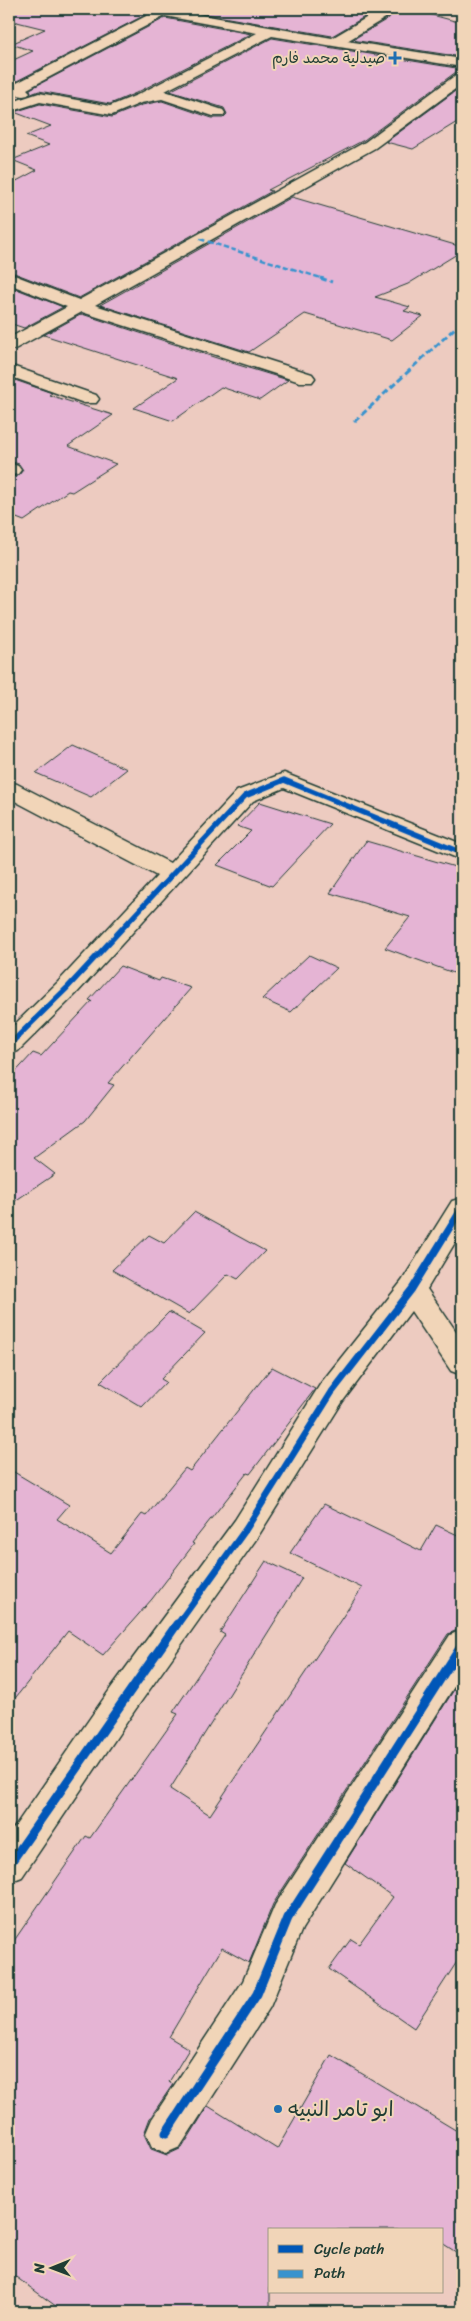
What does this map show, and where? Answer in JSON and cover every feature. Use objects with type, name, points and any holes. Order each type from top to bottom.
[{"type":"street","points":[[147,9],[334,43],[462,63]]},
{"type":"street","points":[[334,43],[382,14],[364,9]]},
{"type":"street","points":[[163,12],[14,90],[39,97],[112,111],[271,31]]},
{"type":"street","points":[[222,23],[244,12]]},
{"type":"street","points":[[9,345],[144,272],[370,145],[462,77]]},
{"type":"street","points":[[137,99],[163,96],[218,113]]},
{"type":"street","points":[[9,108],[39,97]]},
{"type":"street","points":[[9,278],[79,306],[306,378]]},
{"type":"street","points":[[9,370],[90,398]]},
{"type":"street","points":[[9,1045],[67,988],[245,796],[284,780],[462,853]]},
{"type":"street","points":[[9,789],[172,874]]},
{"type":"street","points":[[9,1865],[123,1699],[246,1529],[332,1392],[412,1289],[462,1208]]},
{"type":"street","points":[[412,1289],[462,1363]]},
{"type":"street","points":[[166,2133],[257,1994],[288,1918],[462,1645]]},
{"type":"building","points":[[9,9],[138,9],[140,13],[145,15],[9,85],[9,62],[33,51],[11,44],[45,29],[9,20]]},
{"type":"building","points":[[177,9],[355,9],[359,14],[366,16],[332,36]]},
{"type":"building","points":[[384,9],[410,9],[462,23],[462,57],[352,40],[389,18],[391,14]]},
{"type":"building","points":[[165,18],[251,34],[136,93],[110,104],[39,91],[31,94],[30,89]]},
{"type":"building","points":[[272,38],[462,69],[462,71],[456,72],[364,140],[268,190],[272,191],[79,298],[9,271],[9,185],[37,170],[12,160],[49,145],[26,136],[51,126],[14,112],[40,104],[112,117],[142,105],[162,101],[212,118],[223,118],[227,114],[224,108],[170,91]]},
{"type":"building","points":[[462,86],[462,119],[413,149],[386,142]]},
{"type":"building","points":[[292,197],[462,247],[462,251],[408,284],[375,297],[410,307],[404,311],[423,316],[392,340],[305,314],[249,352],[100,305]]},
{"type":"building","points":[[9,286],[63,307],[24,328],[9,323]]},
{"type":"building","points":[[82,314],[288,380],[260,400],[221,387],[173,421],[134,408],[178,378],[44,335]]},
{"type":"building","points":[[9,378],[52,393],[49,395],[113,415],[68,446],[116,464],[72,492],[68,491],[24,521],[9,515],[9,477],[18,476],[23,470],[19,464],[9,461]]},
{"type":"building","points":[[73,745],[127,769],[91,797],[36,773]]},
{"type":"building","points":[[260,802],[330,824],[272,886],[217,865],[251,831],[237,826]]},
{"type":"building","points":[[366,841],[462,869],[462,976],[385,948],[410,917],[330,893]]},
{"type":"building","points":[[309,955],[337,968],[291,1012],[262,999]]},
{"type":"building","points":[[120,966],[159,981],[161,978],[191,988],[108,1083],[114,1085],[85,1121],[34,1158],[55,1174],[9,1205],[9,1079],[33,1053],[41,1056],[92,1001],[89,1000]]},
{"type":"building","points":[[194,1212],[265,1251],[238,1279],[228,1274],[189,1314],[112,1270],[149,1235],[164,1243]]},
{"type":"building","points":[[169,1312],[205,1333],[161,1379],[166,1382],[142,1407],[100,1382]]},
{"type":"building","points":[[272,1367],[315,1389],[250,1474],[247,1473],[192,1543],[194,1544],[152,1599],[103,1655],[68,1631],[9,1706],[9,1469],[69,1505],[57,1519],[111,1553],[142,1514],[146,1516],[185,1468],[190,1471]]},
{"type":"building","points":[[324,1504],[421,1551],[436,1525],[462,1537],[462,1628],[448,1634],[273,1904],[249,1963],[222,1948],[169,2037],[189,2049],[169,2082],[173,2084],[150,2118],[144,2134],[151,2149],[167,2155],[182,2148],[208,2106],[277,2149],[331,2055],[462,2134],[462,2256],[444,2244],[444,2228],[268,2228],[268,2294],[270,2294],[270,2312],[64,2312],[9,2272],[9,1948],[86,1836],[90,1838],[178,1714],[173,1712],[225,1635],[220,1632],[266,1561],[302,1578],[170,1789],[210,1815],[362,1588],[290,1553]]},
{"type":"building","points":[[462,1677],[462,1954],[414,2028],[329,1969],[351,1939],[359,1944],[393,1897],[345,1863]]},
{"type":"marked path","points":[[200,239],[332,282]]},
{"type":"marked path","points":[[354,422],[455,328],[462,326]]},
{"type":"cycle path","points":[[9,1045],[67,988],[245,796],[284,780],[462,853]]},
{"type":"cycle path","points":[[9,1865],[123,1699],[246,1529],[332,1392],[412,1289],[462,1208]]},
{"type":"cycle path","points":[[166,2133],[257,1994],[288,1918],[462,1645]]},
{"type":"place","name":"صيدلية محمد فارم","points":[[395,58]]},
{"type":"place","name":"ابو تامر النبيه","points":[[278,2109]]}]
